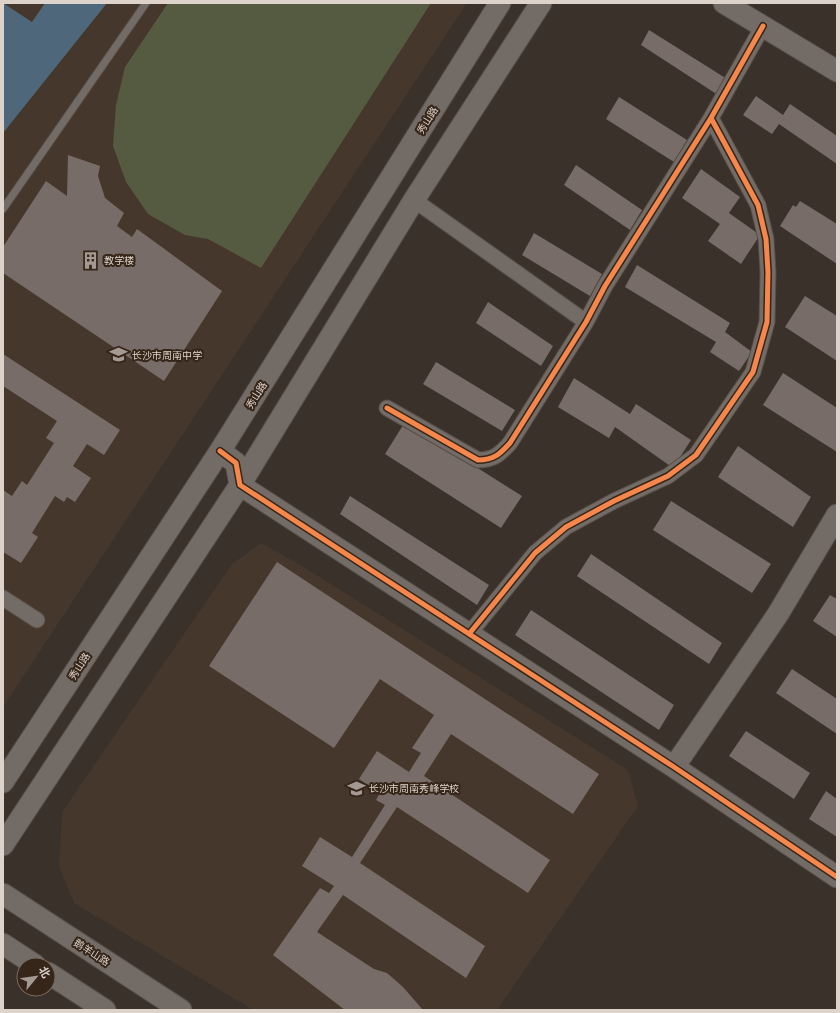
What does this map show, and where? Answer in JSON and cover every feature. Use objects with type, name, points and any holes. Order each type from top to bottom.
[{"type":"main road","name":"秀山路","points":[[3,782],[220,451],[500,3]]},
{"type":"main road","points":[[3,845],[240,485],[414,200],[541,3]]},
{"type":"main road","points":[[724,3],[837,71]]},
{"type":"main road","points":[[220,451],[236,463],[240,485],[674,767],[837,877]]},
{"type":"main road","points":[[674,767],[778,614],[837,515]]},
{"type":"main road","name":"鹅羊山路","points":[[3,894],[181,1010]]},
{"type":"main road","points":[[3,944],[23,957]]},
{"type":"main road","points":[[56,978],[105,1010]]},
{"type":"street","points":[[388,408],[478,460],[488,460],[496,457],[510,443],[586,322],[605,286],[711,118],[763,26]]},
{"type":"street","points":[[469,634],[535,553],[566,527],[614,501],[668,476],[696,455],[753,372],[766,322],[768,272],[766,239],[758,205],[711,118]]},
{"type":"street","points":[[414,200],[586,322]]},
{"type":"street","points":[[3,598],[37,620]]},
{"type":"lane","points":[[3,209],[146,3]]},
{"type":"shaded area","name":"长沙市周南中学","points":[[3,3],[467,3],[3,707]]},
{"type":"shaded area","name":"长沙市周南秀峰学校","points":[[261,543],[299,564],[628,770],[638,806],[497,1010],[253,1010],[74,903],[59,866],[62,812],[232,564]]},
{"type":"green space","points":[[168,3],[431,3],[261,268],[208,239],[185,235],[148,214],[126,182],[113,146],[116,105],[125,67]]},
{"type":"water","points":[[3,3],[32,22],[45,3],[107,3],[3,133]]},
{"type":"building","points":[[649,30],[727,79],[718,95],[641,45]]},
{"type":"building","points":[[756,96],[783,115],[790,104],[837,136],[837,164],[779,124],[772,134],[743,115]]},
{"type":"building","points":[[619,97],[687,140],[674,162],[606,119]]},
{"type":"building","name":"教学楼","points":[[68,155],[100,166],[98,176],[105,198],[124,213],[117,226],[132,237],[137,229],[222,291],[164,381],[3,273],[3,247],[46,181],[67,196]]},
{"type":"building","points":[[576,165],[642,210],[630,230],[564,185]]},
{"type":"building","points":[[701,169],[740,197],[729,213],[760,235],[741,264],[708,241],[720,224],[682,198]]},
{"type":"building","points":[[800,201],[837,224],[837,264],[780,226],[793,205],[796,207]]},
{"type":"building","points":[[534,233],[602,274],[590,296],[522,255]]},
{"type":"building","points":[[637,265],[730,323],[725,332],[752,352],[739,371],[710,352],[716,342],[625,287]]},
{"type":"building","points":[[805,296],[837,316],[837,361],[785,327]]},
{"type":"building","points":[[488,302],[553,346],[541,366],[476,323]]},
{"type":"building","points":[[3,354],[120,430],[104,455],[87,444],[73,466],[91,478],[75,502],[67,497],[64,502],[55,496],[32,533],[38,537],[21,563],[3,552],[3,490],[12,496],[22,481],[27,485],[54,443],[46,438],[57,421],[3,386]]},
{"type":"building","points":[[436,362],[515,410],[502,431],[423,384]]},
{"type":"building","points":[[783,373],[837,408],[837,452],[763,405]]},
{"type":"building","points":[[574,378],[630,414],[636,404],[691,440],[673,468],[615,427],[609,438],[558,407]]},
{"type":"building","points":[[405,422],[522,496],[501,528],[385,454]]},
{"type":"building","points":[[738,446],[811,497],[793,527],[718,477]]},
{"type":"building","points":[[350,496],[489,585],[477,605],[340,514]]},
{"type":"building","points":[[671,501],[771,564],[752,593],[653,530]]},
{"type":"building","points":[[591,554],[722,643],[709,664],[577,576]]},
{"type":"building","points":[[277,562],[599,774],[573,814],[451,734],[424,776],[550,860],[528,893],[397,807],[360,863],[485,946],[466,978],[343,895],[317,932],[374,969],[387,973],[403,987],[423,1010],[345,1010],[273,955],[320,888],[329,893],[334,886],[302,866],[320,837],[352,857],[385,805],[376,800],[380,793],[359,779],[377,751],[409,772],[421,753],[412,748],[434,715],[380,679],[334,748],[209,666]]},
{"type":"building","points":[[830,595],[837,599],[837,637],[813,621]]},
{"type":"building","points":[[531,610],[674,705],[659,730],[515,635]]},
{"type":"building","points":[[792,669],[837,699],[837,734],[776,693]]},
{"type":"building","points":[[746,731],[810,773],[794,799],[729,756]]},
{"type":"building","points":[[826,791],[837,799],[837,837],[809,819]]},
{"type":"cycle path","points":[[387,408],[478,460],[493,458],[510,443],[586,322],[605,286],[711,118],[763,26]]},
{"type":"cycle path","points":[[469,634],[535,553],[566,527],[614,501],[668,476],[696,455],[753,372],[767,322],[768,272],[766,239],[758,205],[711,118]]},
{"type":"cycle path","points":[[220,451],[236,463],[240,485],[674,767],[837,877]]},
{"type":"place","name":"教学楼","points":[[91,260]]},
{"type":"place","name":"长沙市周南中学","points":[[119,355]]},
{"type":"place","name":"长沙市周南秀峰学校","points":[[356,788]]}]
